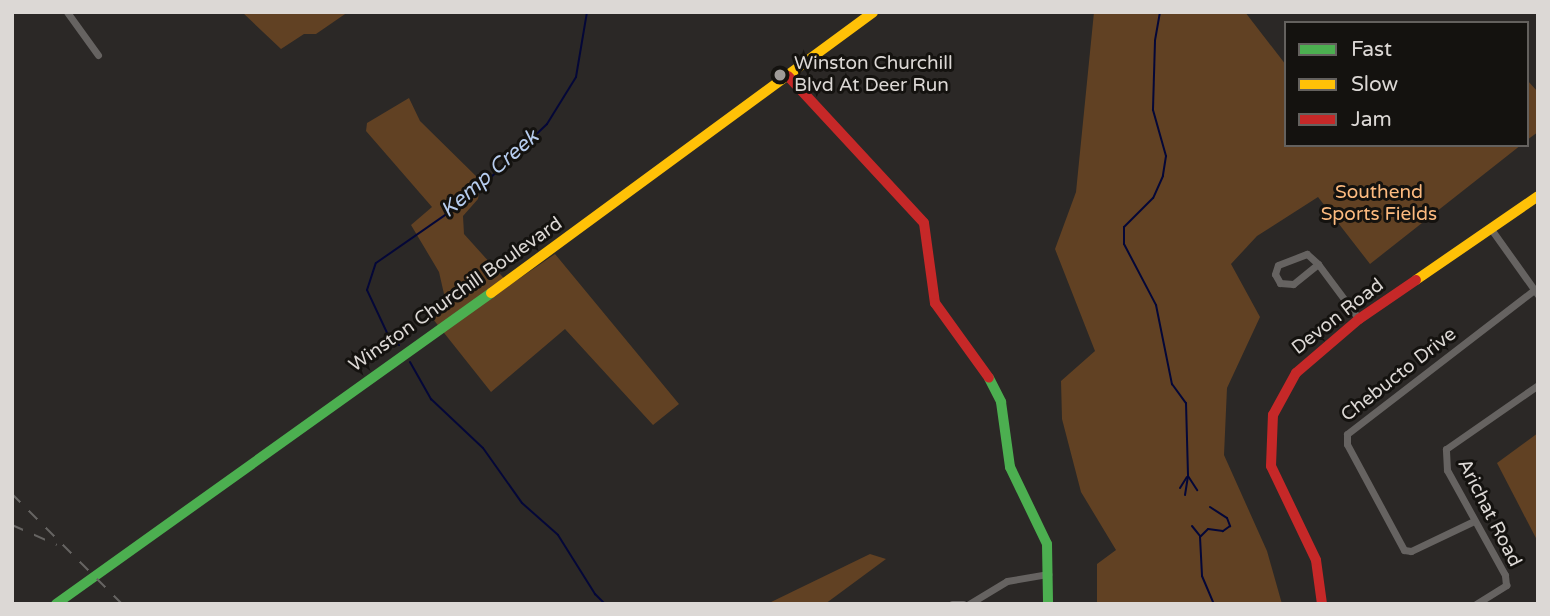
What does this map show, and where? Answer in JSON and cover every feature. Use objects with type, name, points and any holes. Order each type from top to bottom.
[{"type":"street","points":[[67,12],[98,55]]},
{"type":"street","name":"Winston Churchill Boulevard","points":[[56,604],[873,12]]},
{"type":"street","points":[[788,76],[924,223],[935,303],[994,385],[1010,467],[1047,544],[1048,604]]},
{"type":"street","name":"Devon Road","points":[[1322,604],[1316,560],[1271,466],[1269,442],[1273,415],[1296,373],[1359,319],[1538,196]]},
{"type":"street","points":[[1491,229],[1536,293]]},
{"type":"street","points":[[1318,264],[1293,284],[1280,283],[1275,275],[1278,265],[1307,254],[1318,264],[1359,319]]},
{"type":"street","name":"Chebucto Drive","points":[[1474,521],[1411,551],[1404,550],[1347,444],[1347,434],[1536,293]]},
{"type":"street","name":"Arichat Road","points":[[1476,604],[1506,585],[1505,575],[1444,461],[1446,449],[1538,385]]},
{"type":"street","points":[[969,604],[1007,581],[1048,574]]},
{"type":"street","points":[[952,604],[963,604]]},
{"type":"green space","points":[[242,12],[348,12],[316,34],[304,34],[281,49]]},
{"type":"green space","name":"Southend Sports Fields","points":[[1094,12],[1245,12],[1284,62],[1284,147],[1518,147],[1370,264],[1318,197],[1257,236],[1231,264],[1260,317],[1227,388],[1224,455],[1267,551],[1282,604],[1097,604],[1097,564],[1116,550],[1081,492],[1062,419],[1061,381],[1095,351],[1055,249],[1076,192]]},
{"type":"green space","points":[[1529,82],[1538,92],[1538,132],[1529,139]]},
{"type":"green space","points":[[409,98],[420,121],[481,181],[478,199],[463,216],[464,234],[510,285],[555,254],[679,404],[653,425],[565,329],[491,392],[433,319],[444,294],[439,272],[411,225],[432,207],[366,131],[367,123]]},
{"type":"green space","points":[[1538,433],[1538,542],[1497,463]]},
{"type":"green space","points":[[870,554],[886,559],[825,604],[767,604]]},
{"type":"waterway","name":"Kemp Creek","points":[[399,345],[389,337],[367,290],[376,263],[468,199],[547,124],[576,77],[587,12]]},
{"type":"waterway","points":[[1160,12],[1155,41],[1153,110],[1166,156],[1163,176],[1153,198],[1124,227],[1124,244],[1156,305],[1172,384],[1186,403],[1188,476],[1197,490]]},
{"type":"waterway","name":"Kemp Creek","points":[[410,362],[431,399],[483,448],[522,503],[558,535],[595,594],[605,604]]},
{"type":"waterway","points":[[1180,488],[1187,477]]},
{"type":"waterway","points":[[1185,495],[1188,477]]},
{"type":"waterway","points":[[1210,507],[1227,518],[1230,526],[1223,531],[1208,529],[1200,537],[1202,576],[1214,604]]},
{"type":"waterway","points":[[1192,526],[1200,536]]},
{"type":"railway","points":[[12,494],[122,604]]},
{"type":"railway","points":[[12,525],[57,545]]},
{"type":"traffic: fast","points":[[56,604],[491,293]]},
{"type":"traffic: fast","points":[[989,378],[1001,402],[1010,467],[1047,544],[1048,604]]},
{"type":"traffic: slow","points":[[491,293],[873,12]]},
{"type":"traffic: slow","points":[[1416,280],[1538,196]]},
{"type":"traffic: jam","points":[[788,76],[924,223],[935,303],[989,378]]},
{"type":"traffic: jam","points":[[1322,604],[1316,560],[1271,466],[1273,415],[1296,373],[1359,319],[1416,280]]},
{"type":"place","name":"Winston Churchill Blvd At Deer Run","points":[[780,75]]}]
